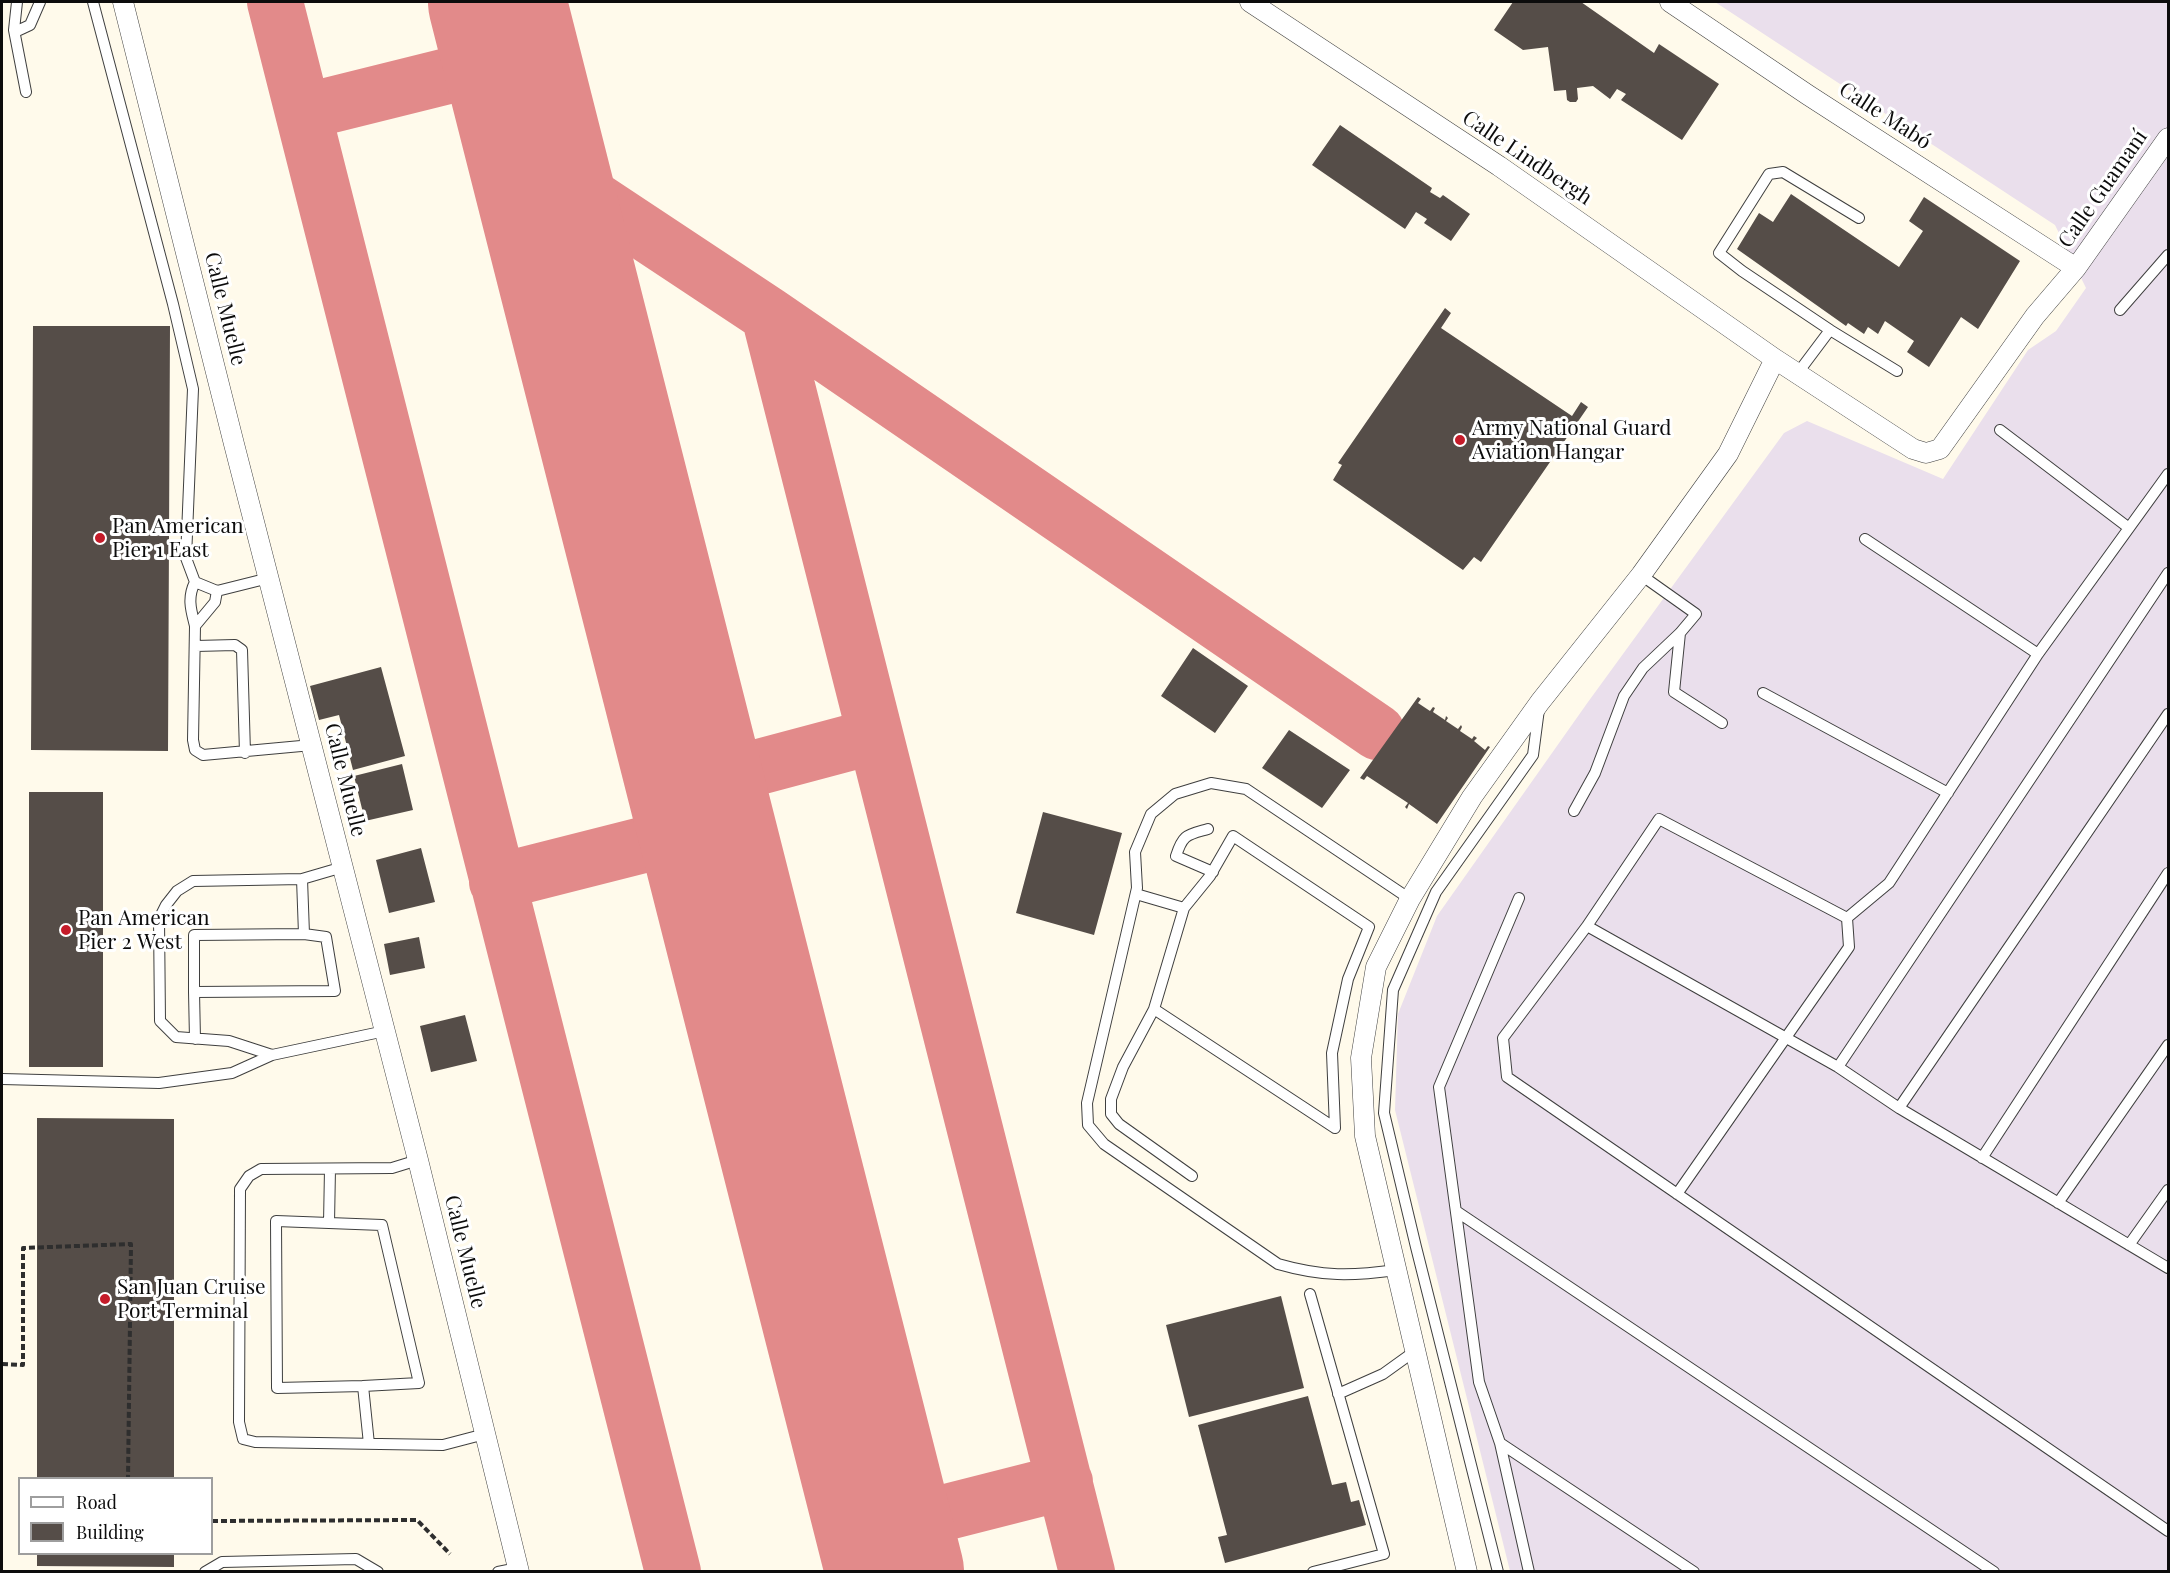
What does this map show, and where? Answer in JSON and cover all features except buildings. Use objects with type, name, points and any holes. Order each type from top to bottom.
[{"type":"street","name":"Calle Muelle","points":[[123,2],[418,1160],[485,1434],[512,1570]]},
{"type":"street","name":"Calle Lindbergh","points":[[1250,2],[1499,166],[1797,374]]},
{"type":"street","name":"Calle Mabó","points":[[1670,2],[2076,268]]},
{"type":"street","name":"Calle Guamaní","points":[[1797,374],[1913,448],[1926,453],[1940,449],[2041,308],[2076,268],[2169,138]]},
{"type":"street","points":[[1467,1572],[1365,1136],[1361,1058],[1376,967],[1410,899],[1472,797],[1540,702],[1641,576],[1728,454],[1775,359]]},
{"type":"lane","points":[[17,2],[15,32],[26,92]]},
{"type":"lane","points":[[15,32],[30,25],[40,2]]},
{"type":"lane","points":[[93,2],[193,389],[186,558],[195,582],[190,592],[196,646],[193,740],[195,750],[203,755],[312,745]]},
{"type":"lane","points":[[1859,218],[1783,172],[1769,174],[1719,253],[1830,330],[1897,371]]},
{"type":"lane","points":[[2120,310],[2169,255]]},
{"type":"lane","points":[[1797,374],[1830,330]]},
{"type":"lane","points":[[2000,430],[2129,528]]},
{"type":"lane","points":[[1847,918],[1889,884],[2038,654],[2169,474]]},
{"type":"lane","points":[[1865,540],[2038,654]]},
{"type":"lane","points":[[1838,1067],[2169,573]]},
{"type":"lane","points":[[1574,811],[1595,774],[1624,696],[1643,668],[1680,633],[1696,614],[1641,576]]},
{"type":"lane","points":[[195,582],[217,591],[269,578]]},
{"type":"lane","points":[[195,626],[215,602],[217,591]]},
{"type":"lane","points":[[1680,633],[1674,692],[1722,723]]},
{"type":"lane","points":[[196,646],[235,645],[242,650],[244,753]]},
{"type":"lane","points":[[1763,693],[1948,793]]},
{"type":"lane","points":[[1498,1572],[1384,1113],[1393,990],[1436,892],[1533,755],[1540,702]]},
{"type":"lane","points":[[1899,1108],[2169,714]]},
{"type":"lane","points":[[1397,1270],[1338,1276],[1303,1271],[1278,1264],[1104,1144],[1088,1125],[1087,1103],[1136,894],[1135,852],[1151,814],[1175,794],[1211,783],[1246,789],[1410,899]]},
{"type":"lane","points":[[1847,918],[1659,819],[1587,926],[1503,1038],[1507,1077],[2169,1531]]},
{"type":"lane","points":[[1208,830],[1189,834],[1180,841],[1176,856],[1213,872]]},
{"type":"lane","points":[[1154,1009],[1335,1128],[1332,1053],[1348,979],[1369,927],[1233,836],[1213,872],[1184,908],[1154,1009],[1123,1066],[1111,1099],[1111,1114],[1119,1124],[1192,1176]]},
{"type":"lane","points":[[272,1055],[229,1041],[176,1037],[160,1021],[159,920],[166,904],[177,891],[193,881],[302,879],[343,867]]},
{"type":"lane","points":[[1982,1158],[2169,873]]},
{"type":"lane","points":[[302,879],[304,934]]},
{"type":"lane","points":[[1136,894],[1184,908]]},
{"type":"lane","points":[[1519,898],[1439,1088],[1479,1382],[1500,1443],[1529,1572]]},
{"type":"lane","points":[[1677,1194],[1849,947],[1847,918]]},
{"type":"lane","points":[[1587,926],[1838,1067],[1899,1108],[2169,1268]]},
{"type":"lane","points":[[194,992],[334,991],[326,937],[304,934],[194,935],[194,992],[195,1039]]},
{"type":"lane","points":[[2,1079],[159,1083],[232,1073],[272,1055],[385,1031]]},
{"type":"lane","points":[[2058,1203],[2169,1045]]},
{"type":"lane","points":[[418,1160],[392,1168],[261,1169],[249,1176],[240,1189],[239,1422],[243,1439],[255,1442],[443,1445],[485,1434]]},
{"type":"lane","points":[[329,1223],[330,1169]]},
{"type":"lane","points":[[2129,1245],[2169,1190]]},
{"type":"lane","points":[[1456,1211],[1994,1572]]},
{"type":"lane","points":[[276,1221],[382,1225],[418,1383],[363,1386],[277,1388],[276,1221]]},
{"type":"lane","points":[[1310,1294],[1384,1554],[1312,1572]]},
{"type":"lane","points":[[1338,1394],[1383,1374],[1415,1351]]},
{"type":"lane","points":[[363,1386],[369,1444]]},
{"type":"lane","points":[[1500,1443],[1694,1572]]},
{"type":"lane","points":[[205,1572],[222,1562],[356,1559],[378,1572]]},
{"type":"path","points":[[2,1364],[24,1365],[23,1248],[131,1244],[128,1477]]},
{"type":"path","points":[[213,1521],[417,1520],[450,1554]]},
{"type":"shaded area","points":[[1715,2],[2168,2],[2168,1571],[1510,1571],[1395,1110],[1398,1014],[1437,916],[1588,702],[1784,433],[1807,421],[1943,479],[2028,350],[2056,331],[2086,288],[2055,225]]},
{"type":"taxiway","points":[[275,2],[673,1572]]},
{"type":"taxiway","points":[[303,112],[512,60]]},
{"type":"taxiway","points":[[538,162],[769,315],[1377,732]]},
{"type":"taxiway","points":[[769,315],[1087,1572]]},
{"type":"taxiway","points":[[695,784],[875,736]]},
{"type":"taxiway","points":[[497,882],[706,829]]},
{"type":"taxiway","points":[[884,1528],[1065,1482]]},
{"type":"runway","points":[[497,2],[895,1572]]},
{"type":"place","name":"Army National Guard Aviation Hangar","points":[[1460,440]]},
{"type":"place","name":"Pan American Pier 1 East","points":[[100,538]]},
{"type":"place","name":"Pan American Pier 2 West","points":[[66,930]]},
{"type":"place","name":"San Juan Cruise Port Terminal","points":[[105,1299]]}]
